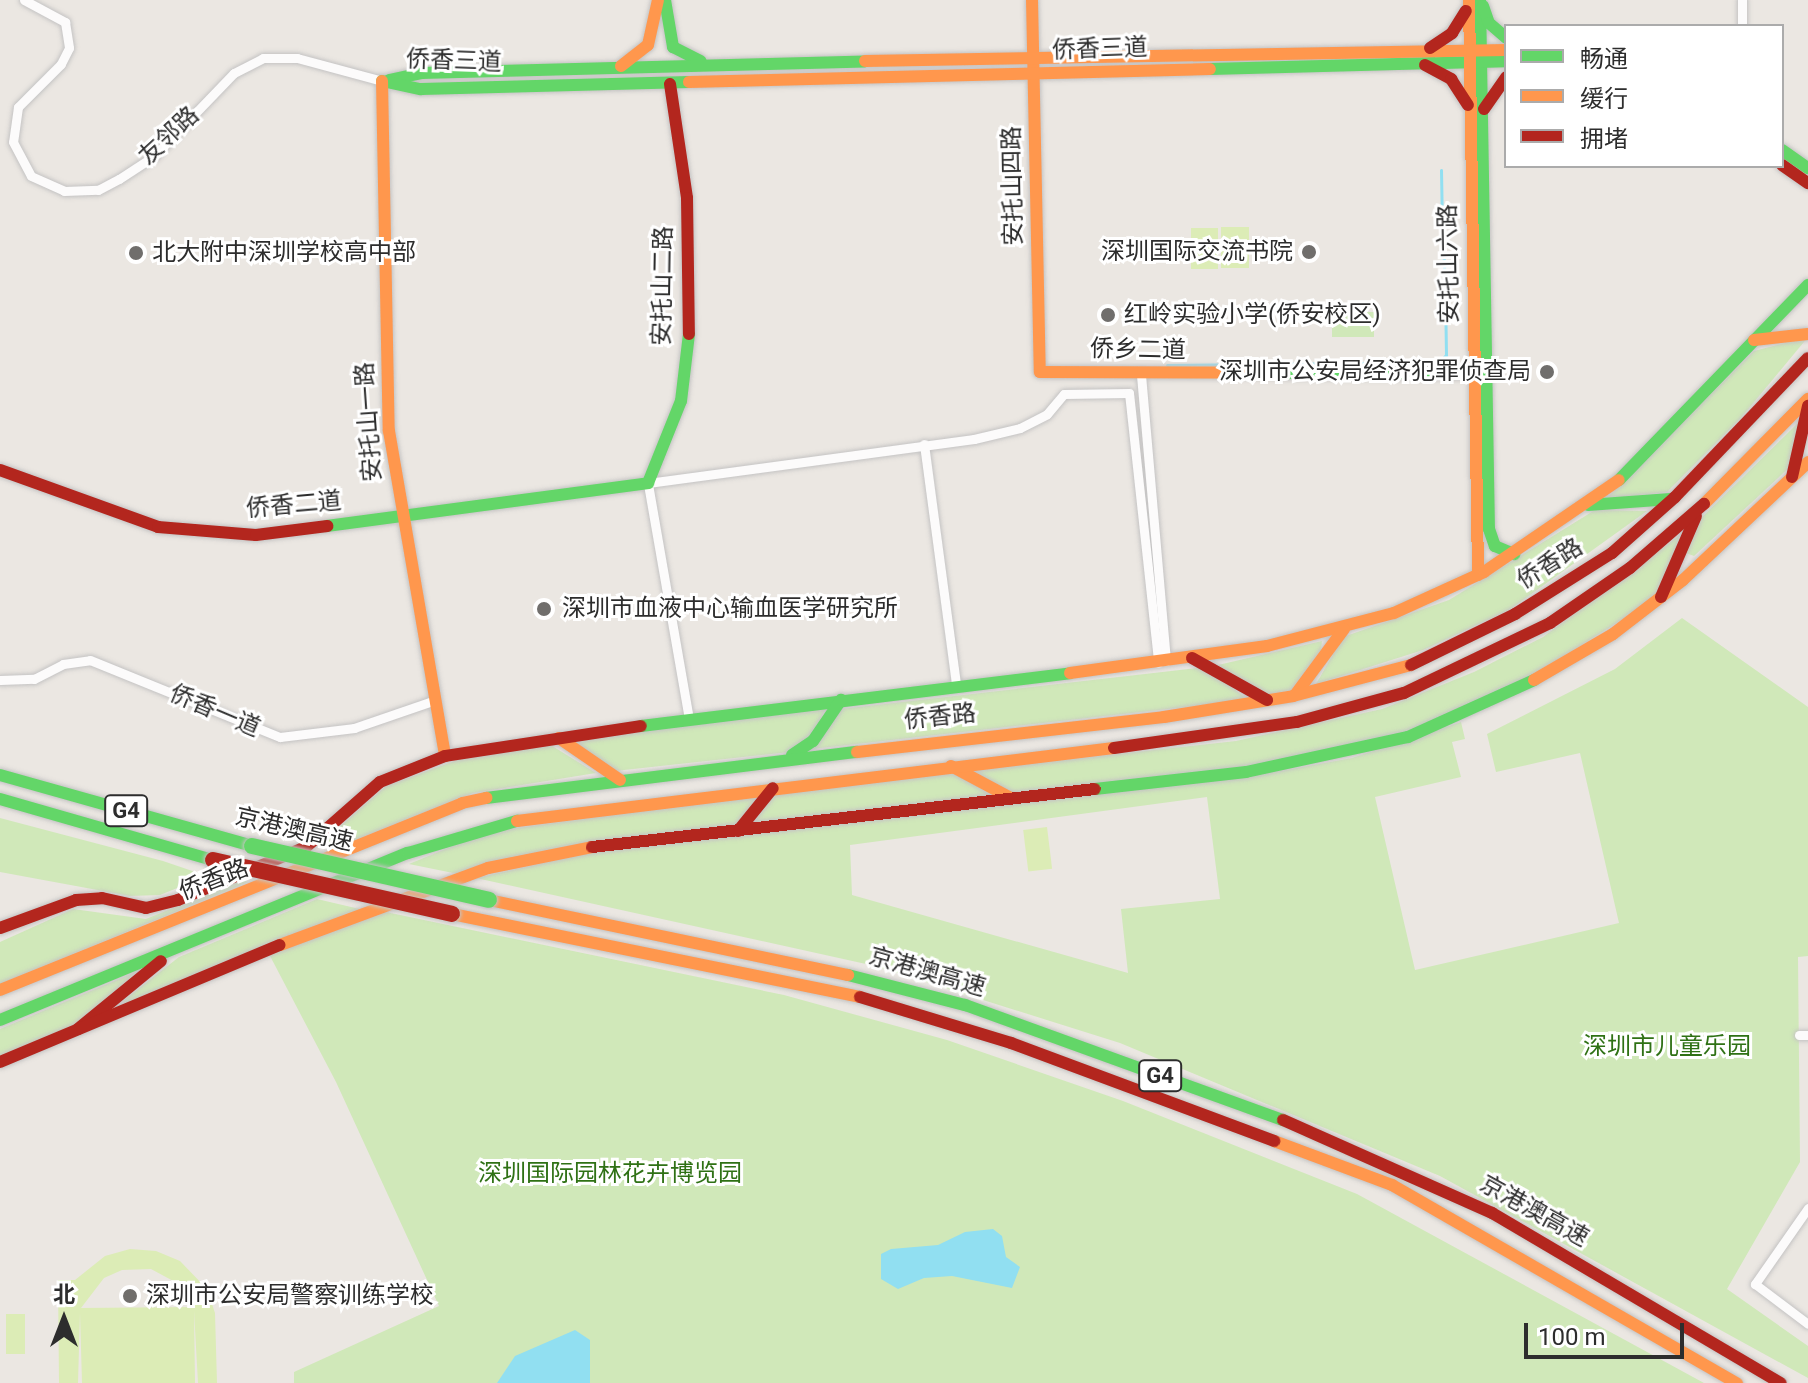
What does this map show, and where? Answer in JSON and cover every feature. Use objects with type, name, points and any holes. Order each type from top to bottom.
[{"type":"main road","points":[[614,68],[634,60],[648,45],[658,0]]},
{"type":"main road","points":[[665,0],[668,35],[677,51],[724,65]]},
{"type":"main road","name":"安托山四路","points":[[1032,0],[1040,372]]},
{"type":"main road","points":[[1469,0],[1452,33],[1415,57],[1451,79],[1476,119],[1504,79]]},
{"type":"main road","name":"安托山六路","points":[[1469,0],[1475,56],[1489,529],[1499,550],[1514,554]]},
{"type":"main road","points":[[1480,0],[1489,23],[1504,36]]},
{"type":"main road","name":"安托山六路","points":[[1475,56],[1480,0]]},
{"type":"main road","name":"侨香三道","points":[[382,81],[421,73],[1035,56],[1415,57],[1475,56],[1504,50]]},
{"type":"main road","name":"侨香三道","points":[[1475,56],[1504,61]]},
{"type":"main road","name":"侨香三道","points":[[382,81],[421,89],[670,84],[1035,75],[1415,57]]},
{"type":"main road","name":"安托山一路","points":[[382,81],[389,431],[401,517],[445,756]]},
{"type":"main road","name":"安托山二路","points":[[648,483],[681,401],[689,336],[688,213],[670,84]]},
{"type":"main road","name":"安托山六路","points":[[1476,119],[1478,575]]},
{"type":"main road","points":[[1784,151],[1808,168]]},
{"type":"main road","points":[[1784,166],[1808,183]]},
{"type":"main road","points":[[0,928],[76,900],[102,898],[146,908],[178,900],[306,847],[380,782],[445,756],[689,719],[1192,658],[1344,629],[1422,602],[1514,554],[1588,505],[1620,479],[1808,285]]},
{"type":"main road","points":[[1754,340],[1808,334]]},
{"type":"main road","name":"侨香路","points":[[0,990],[462,803],[531,789],[1267,701],[1410,665],[1462,642],[1612,553],[1675,497],[1808,358]]},
{"type":"main road","name":"侨乡二道","points":[[1040,372],[1141,375],[1475,373]]},
{"type":"main road","name":"侨香路","points":[[0,1020],[408,853],[489,826],[597,807],[1215,736],[1311,719],[1404,693],[1550,623],[1630,568],[1702,506],[1808,399]]},
{"type":"main road","points":[[1792,477],[1808,406]]},
{"type":"main road","points":[[0,1062],[273,948],[488,868],[574,849],[1246,772],[1385,745],[1437,727],[1536,680],[1661,597],[1808,462]]},
{"type":"main road","name":"侨香二道","points":[[0,470],[119,517],[207,534],[269,534],[648,483]]},
{"type":"main road","points":[[1588,505],[1648,504],[1675,497]]},
{"type":"main road","points":[[1661,597],[1702,506]]},
{"type":"main road","points":[[1293,696],[1315,674],[1344,629]]},
{"type":"main road","points":[[1192,658],[1267,701]]},
{"type":"main road","points":[[786,758],[813,741],[841,700]]},
{"type":"main road","points":[[559,738],[620,780]]},
{"type":"main road","points":[[950,765],[1011,798]]},
{"type":"main road","name":"京港澳高速","points":[[0,775],[252,846],[489,900],[893,984],[1302,1127],[1492,1213],[1781,1383]]},
{"type":"main road","points":[[738,831],[773,788]]},
{"type":"main road","name":"京港澳高速","points":[[0,799],[213,860],[452,914],[863,998],[1011,1043],[1392,1185],[1737,1383]]},
{"type":"main road","points":[[78,1029],[173,951]]},
{"type":"street","name":"友邻路","points":[[24,0],[65,22],[69,48],[61,64],[18,107],[13,142],[31,176],[64,191],[98,190],[154,156],[234,73],[263,58],[297,58],[382,81]]},
{"type":"street","points":[[1742,0],[1742,24]]},
{"type":"street","points":[[1141,375],[1162,661]]},
{"type":"street","points":[[689,719],[648,483],[1020,428],[1047,414],[1054,400],[1064,394],[1129,393],[1162,661]]},
{"type":"street","points":[[924,444],[956,685]]},
{"type":"street","name":"侨香一道","points":[[0,680],[34,679],[63,664],[90,660],[280,737],[354,728],[433,701]]},
{"type":"street","points":[[1808,1208],[1755,1284],[1808,1324]]},
{"type":"green space","points":[[1221,227],[1249,227],[1249,268],[1221,268]]},
{"type":"green space","points":[[1191,228],[1218,228],[1218,269],[1191,269]]},
{"type":"green space","points":[[1332,312],[1374,312],[1374,337],[1332,337]]},
{"type":"green space","points":[[1808,337],[1740,419],[1667,492],[1606,499],[1754,351]]},
{"type":"green space","points":[[1799,422],[1792,465],[1694,556],[1686,553],[1695,524]]},
{"type":"green space","points":[[1595,510],[1647,511],[1509,610],[1423,650],[1316,684],[1343,637],[1449,600]]},
{"type":"green space","points":[[1680,535],[1663,588],[1642,607],[1524,681],[1403,733],[1284,762],[1015,796],[972,770],[1236,741],[1382,709],[1474,672],[1543,637]]},
{"type":"green space","name":"深圳市儿童乐园","points":[[1682,618],[1808,707],[1808,956],[1798,957],[1800,1162],[1727,1289],[1808,1346],[1808,1378],[1440,1176],[1120,1043],[875,966],[476,878],[589,853],[1286,770],[1352,758],[1461,722],[1465,739],[1452,742],[1461,777],[1375,797],[1415,970],[1619,923],[1580,753],[1496,772],[1487,734],[1615,669]],"holes":[[[1207,797],[1220,899],[1121,909],[1128,973],[852,895],[850,845]]]},
{"type":"green space","points":[[1322,641],[1321,650],[1291,690],[1264,695],[1218,665]]},
{"type":"green space","points":[[1206,667],[1248,700],[812,749],[841,709]]},
{"type":"green space","points":[[825,709],[813,734],[789,752],[615,771],[569,741]]},
{"type":"green space","points":[[549,744],[596,773],[473,793],[337,847],[321,843],[386,786],[463,758]]},
{"type":"green space","points":[[957,772],[993,797],[751,826],[775,794]]},
{"type":"green space","points":[[760,795],[736,827],[458,874],[409,864],[487,832]]},
{"type":"green space","points":[[0,818],[163,861],[207,876],[160,895],[130,896],[0,872]]},
{"type":"green space","points":[[1047,827],[1052,869],[1028,872],[1023,830]]},
{"type":"green space","points":[[242,880],[248,882],[0,984],[0,942],[73,909],[146,919]]},
{"type":"green space","points":[[317,899],[364,910],[125,1005],[123,1001],[179,957]]},
{"type":"green space","name":"深圳国际园林花卉博览园","points":[[381,911],[784,995],[947,1040],[1123,1101],[1357,1194],[1704,1383],[294,1383],[294,1372],[439,1306],[336,1082],[269,954]]},
{"type":"green space","points":[[136,972],[73,1031],[0,1061],[0,1029]]},
{"type":"green space","points":[[130,1249],[156,1251],[180,1261],[207,1289],[215,1313],[217,1383],[198,1383],[194,1311],[195,1383],[82,1383],[80,1313],[78,1383],[59,1383],[58,1280],[75,1280],[105,1256]],"holes":[[[151,1269],[177,1283],[193,1307],[81,1308],[104,1278],[122,1270]]]},
{"type":"green space","points":[[6,1314],[25,1314],[25,1354],[6,1354]]},
{"type":"water","points":[[993,1229],[1002,1236],[1006,1257],[1020,1267],[1012,1288],[952,1276],[924,1278],[898,1289],[881,1279],[881,1254],[891,1249],[938,1245],[965,1232]]},
{"type":"water","points":[[575,1330],[590,1340],[590,1383],[497,1383],[515,1356]]},
{"type":"waterway","points":[[1441,170],[1442,225]]},
{"type":"waterway","points":[[1443,236],[1444,274]]},
{"type":"waterway","points":[[1167,365],[1439,362],[1446,355],[1445,291]]},
{"type":"traffic: fast","points":[[665,0],[673,47],[701,61]]},
{"type":"traffic: fast","points":[[1480,0],[1489,529],[1495,546],[1514,554]]},
{"type":"traffic: fast","points":[[1483,6],[1489,23],[1504,36]]},
{"type":"traffic: fast","points":[[389,80],[421,73],[865,61]]},
{"type":"traffic: fast","points":[[1210,69],[1504,61]]},
{"type":"traffic: fast","points":[[382,81],[421,89],[689,82]]},
{"type":"traffic: fast","points":[[1784,151],[1808,168]]},
{"type":"traffic: fast","points":[[1619,480],[1808,285]]},
{"type":"traffic: fast","points":[[327,526],[648,483],[681,401],[689,334]]},
{"type":"traffic: fast","points":[[1283,373],[1475,373]]},
{"type":"traffic: fast","points":[[1588,505],[1671,499]]},
{"type":"traffic: fast","points":[[641,726],[1070,673]]},
{"type":"traffic: fast","points":[[1095,789],[1246,772],[1408,737],[1534,680]]},
{"type":"traffic: fast","points":[[792,755],[813,741],[841,700]]},
{"type":"traffic: fast","points":[[486,798],[857,752]]},
{"type":"traffic: fast","points":[[0,775],[252,846]]},
{"type":"traffic: fast","points":[[0,799],[213,860]]},
{"type":"traffic: fast","points":[[0,1020],[408,853],[517,821]]},
{"type":"traffic: fast","points":[[252,846],[489,900]]},
{"type":"traffic: fast","points":[[848,975],[965,1005],[1283,1120]]},
{"type":"traffic: slow","points":[[621,66],[648,45],[658,0]]},
{"type":"traffic: slow","points":[[1032,0],[1040,372],[1283,373]]},
{"type":"traffic: slow","points":[[1469,0],[1478,575]]},
{"type":"traffic: slow","points":[[865,61],[1504,50]]},
{"type":"traffic: slow","points":[[689,82],[1210,69]]},
{"type":"traffic: slow","points":[[382,81],[389,431],[445,756]]},
{"type":"traffic: slow","points":[[1754,340],[1808,334]]},
{"type":"traffic: slow","points":[[1704,504],[1808,399]]},
{"type":"traffic: slow","points":[[1534,680],[1613,634],[1683,580],[1808,462]]},
{"type":"traffic: slow","points":[[1070,673],[1267,646],[1394,613],[1484,572],[1619,480]]},
{"type":"traffic: slow","points":[[1295,695],[1344,629]]},
{"type":"traffic: slow","points":[[857,752],[1164,717],[1293,696],[1411,665]]},
{"type":"traffic: slow","points":[[559,738],[620,780]]},
{"type":"traffic: slow","points":[[517,821],[1114,748]]},
{"type":"traffic: slow","points":[[951,766],[1011,798]]},
{"type":"traffic: slow","points":[[0,990],[462,803],[486,798]]},
{"type":"traffic: slow","points":[[280,945],[488,868],[592,847]]},
{"type":"traffic: slow","points":[[489,900],[848,975]]},
{"type":"traffic: slow","points":[[452,914],[860,997]]},
{"type":"traffic: slow","points":[[1274,1141],[1392,1185],[1737,1383]]},
{"type":"traffic: jam","points":[[1430,48],[1452,33],[1466,11]]},
{"type":"traffic: jam","points":[[1425,65],[1451,79],[1468,105]]},
{"type":"traffic: jam","points":[[1484,109],[1504,80]]},
{"type":"traffic: jam","points":[[670,84],[687,198],[689,334]]},
{"type":"traffic: jam","points":[[1784,166],[1808,183]]},
{"type":"traffic: jam","points":[[1411,665],[1515,614],[1612,553],[1675,497],[1808,358]]},
{"type":"traffic: jam","points":[[1792,477],[1808,406]]},
{"type":"traffic: jam","points":[[0,470],[158,527],[256,535],[327,526]]},
{"type":"traffic: jam","points":[[1114,748],[1297,722],[1404,693],[1550,623],[1630,568],[1704,504]]},
{"type":"traffic: jam","points":[[1661,597],[1696,516]]},
{"type":"traffic: jam","points":[[1192,658],[1267,700]]},
{"type":"traffic: jam","points":[[0,928],[76,900],[102,898],[146,908],[178,900],[306,847],[380,782],[445,756],[641,726]]},
{"type":"traffic: jam","points":[[738,831],[773,788]]},
{"type":"traffic: jam","points":[[592,847],[1095,789]]},
{"type":"traffic: jam","points":[[213,860],[452,914]]},
{"type":"traffic: jam","points":[[0,1062],[280,945]]},
{"type":"traffic: jam","points":[[78,1029],[161,961]]},
{"type":"traffic: jam","points":[[860,997],[1011,1043],[1274,1141]]},
{"type":"traffic: jam","points":[[1283,1120],[1492,1213],[1781,1383]]},
{"type":"place","name":"深圳国际交流书院","points":[[1309,252]]},
{"type":"place","name":"北大附中深圳学校高中部","points":[[136,253]]},
{"type":"place","name":"红岭实验小学(侨安校区)","points":[[1108,315]]},
{"type":"place","name":"深圳市公安局经济犯罪侦查局","points":[[1547,372]]},
{"type":"place","name":"深圳市血液中心输血医学研究所","points":[[544,609]]},
{"type":"place","name":"深圳市公安局警察训练学校","points":[[130,1296]]}]
